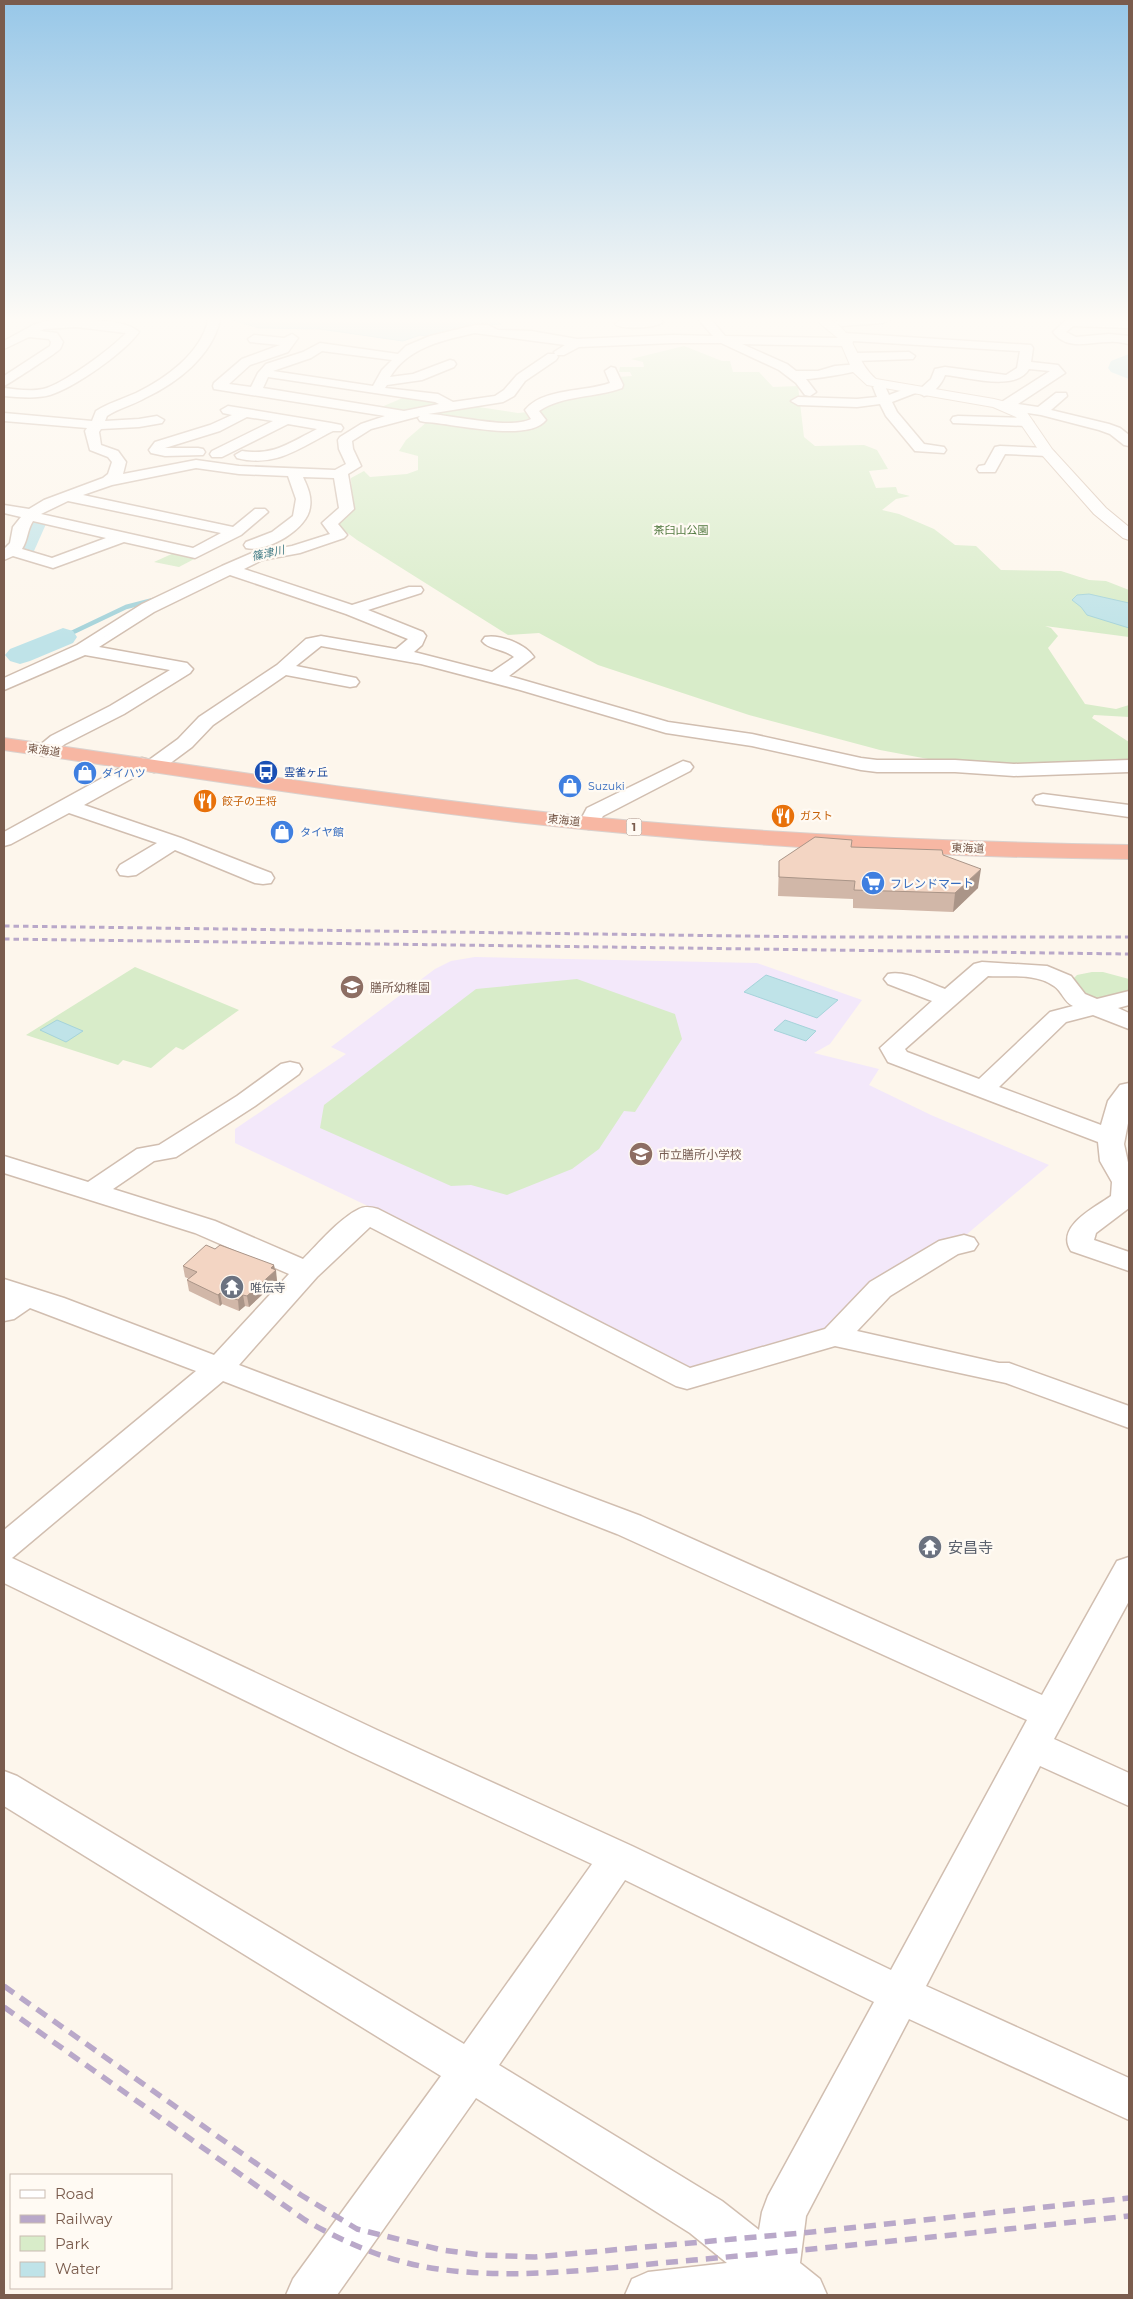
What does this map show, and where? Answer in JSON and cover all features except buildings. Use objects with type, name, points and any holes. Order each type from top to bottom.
[{"type":"highway","name":"東海道","points":[[4,744],[418,804],[588,823],[859,843],[1129,852]]},
{"type":"street","points":[[98,424],[92,431],[95,446],[113,454],[119,462],[115,476],[108,481]]},
{"type":"street","points":[[222,424],[172,440],[160,445],[156,450],[165,452],[221,452],[259,458],[273,456],[331,427]]},
{"type":"street","points":[[196,464],[277,424]]},
{"type":"street","points":[[314,424],[356,431]]},
{"type":"street","points":[[337,474],[354,466],[345,445],[346,440],[356,431],[376,424]]},
{"type":"street","points":[[487,424],[506,427],[524,427],[530,424]]},
{"type":"street","points":[[900,424],[920,448],[939,450]]},
{"type":"street","points":[[1027,424],[1047,452],[1100,511],[1129,535]]},
{"type":"street","points":[[1090,424],[1115,431],[1129,442]]},
{"type":"street","points":[[992,434],[1056,436]]},
{"type":"street","points":[[984,469],[990,469],[1000,450],[1047,452]]},
{"type":"street","points":[[4,685],[83,648],[111,623],[148,608],[228,569],[258,556],[302,548],[336,538],[339,535],[330,523],[347,509],[344,498],[344,477],[337,474],[239,470],[196,464],[108,481],[66,496],[30,515],[21,527],[18,543],[8,553]]},
{"type":"street","points":[[118,465],[175,467]]},
{"type":"street","points":[[252,546],[283,533],[299,517],[304,500],[294,473]]},
{"type":"street","points":[[66,496],[236,532]]},
{"type":"street","points":[[4,509],[195,553],[236,532],[260,512]]},
{"type":"street","points":[[8,553],[52,563],[122,537]]},
{"type":"street","points":[[228,569],[352,610],[417,636],[416,641],[400,655]]},
{"type":"street","points":[[352,610],[415,590]]},
{"type":"street","points":[[491,641],[516,649],[525,657],[495,678]]},
{"type":"street","points":[[4,840],[134,770],[148,765],[185,743],[206,721],[283,669],[316,642],[400,655],[495,678],[666,727],[752,740],[877,766],[955,766],[1014,770],[1129,766]]},
{"type":"street","points":[[44,750],[58,740],[116,710],[184,669],[181,666],[83,648]]},
{"type":"street","points":[[283,669],[350,682]]},
{"type":"street","points":[[588,823],[594,812],[683,767]]},
{"type":"street","points":[[1043,800],[1129,811]]},
{"type":"street","points":[[68,806],[174,842],[262,878]]},
{"type":"street","points":[[128,870],[174,842]]},
{"type":"street","points":[[1118,1133],[982,1090],[897,1057],[892,1048],[982,969],[1038,971],[1063,981],[1076,999],[1129,1022]]},
{"type":"street","points":[[896,979],[947,998]]},
{"type":"street","points":[[982,1090],[1058,1017],[1129,998]]},
{"type":"street","points":[[92,1191],[146,1155],[168,1151],[246,1101],[290,1069]]},
{"type":"street","points":[[1129,1090],[1121,1101],[1118,1133],[1110,1150],[1120,1176],[1126,1180],[1127,1200],[1084,1229],[1080,1238],[1081,1245],[1129,1262]]},
{"type":"street","points":[[4,1164],[204,1227],[307,1271]]},
{"type":"street","points":[[4,1548],[219,1368],[307,1271],[352,1227],[368,1215],[687,1379],[835,1336],[999,1373],[1009,1373],[1127,1413]]},
{"type":"street","points":[[835,1336],[880,1289],[949,1247],[964,1244]]},
{"type":"street","points":[[11,1299],[54,1305],[629,1525],[1040,1730],[1129,1790]]},
{"type":"street","points":[[4,1568],[355,1736],[618,1858],[899,1994],[1129,2099]]},
{"type":"street","points":[[788,2282],[784,2212],[1040,1730],[1129,1570]]},
{"type":"street","points":[[4,1787],[706,2217],[788,2282]]},
{"type":"street","points":[[309,2295],[470,2071],[618,1858]]},
{"type":"street","points":[[648,2295],[788,2282]]},
{"type":"shaded area","name":"市立膳所小学校","points":[[475,957],[757,963],[862,1000],[830,1044],[814,1053],[879,1069],[869,1085],[931,1115],[1049,1165],[960,1240],[828,1329],[703,1370],[680,1369],[389,1216],[235,1143],[235,1129],[346,1054],[331,1047],[435,969],[451,961]]},
{"type":"green space","name":"茶臼山公園","points":[[424,424],[803,424],[804,437],[815,446],[864,445],[877,450],[888,469],[869,471],[876,488],[896,487],[898,493],[910,496],[896,499],[882,510],[899,514],[934,529],[955,545],[976,546],[1001,570],[1061,571],[1089,580],[1106,581],[1129,590],[1129,637],[1045,626],[1051,628],[1058,636],[1048,648],[1085,704],[1116,709],[1129,705],[1129,717],[1094,715],[1092,718],[1129,742],[1129,762],[1045,765],[955,764],[880,750],[749,715],[598,665],[539,633],[508,635],[357,540],[338,526],[340,520],[352,509],[351,478],[364,471],[370,477],[407,474],[418,470],[418,456],[399,451],[406,440]]},
{"type":"green space","points":[[176,552],[198,557],[179,567],[154,562]]},
{"type":"green space","points":[[135,967],[239,1010],[183,1050],[176,1047],[151,1068],[123,1060],[118,1065],[26,1035]]},
{"type":"green space","points":[[1103,972],[1129,979],[1129,991],[1097,1000],[1085,997],[1073,979],[1077,975]]},
{"type":"green space","points":[[577,979],[675,1014],[682,1039],[635,1112],[624,1111],[599,1149],[572,1169],[507,1195],[471,1185],[451,1186],[320,1128],[324,1105],[476,989]]},
{"type":"water","points":[[1089,594],[1129,603],[1129,628],[1087,615],[1072,600],[1077,595]]},
{"type":"water","points":[[766,975],[838,1000],[817,1018],[744,992]]},
{"type":"water","points":[[57,1020],[83,1031],[66,1042],[40,1030]]},
{"type":"water","points":[[785,1020],[816,1031],[806,1041],[774,1030]]},
{"type":"waterway","name":"篠津川","points":[[25,545],[33,524]]},
{"type":"waterway","points":[[63,637],[126,607],[157,599]]},
{"type":"waterway","points":[[20,655],[63,637]]},
{"type":"railway","points":[[4,926],[817,937],[1129,937]]},
{"type":"railway","points":[[4,939],[1129,954]]},
{"type":"railway","points":[[4,1986],[301,2195],[357,2229],[442,2250],[482,2255],[535,2257],[812,2232],[1129,2198]]},
{"type":"railway","points":[[4,2007],[305,2220],[369,2251],[420,2266],[502,2274],[566,2272],[857,2245],[1129,2216]]},
{"type":"place","name":"雲雀ヶ丘","points":[[266,772]]},
{"type":"place","name":"ダイハツ","points":[[85,773]]},
{"type":"place","name":"Suzuki","points":[[570,786]]},
{"type":"place","name":"餃子の王将","points":[[205,801]]},
{"type":"place","name":"ガスト","points":[[783,816]]},
{"type":"place","name":"タイヤ館","points":[[282,832]]},
{"type":"place","name":"フレンドマート","points":[[873,883]]},
{"type":"place","name":"膳所幼稚園","points":[[352,987]]},
{"type":"place","name":"市立膳所小学校","points":[[641,1154]]},
{"type":"place","name":"唯伝寺","points":[[232,1287]]},
{"type":"place","name":"安昌寺","points":[[930,1547]]}]
